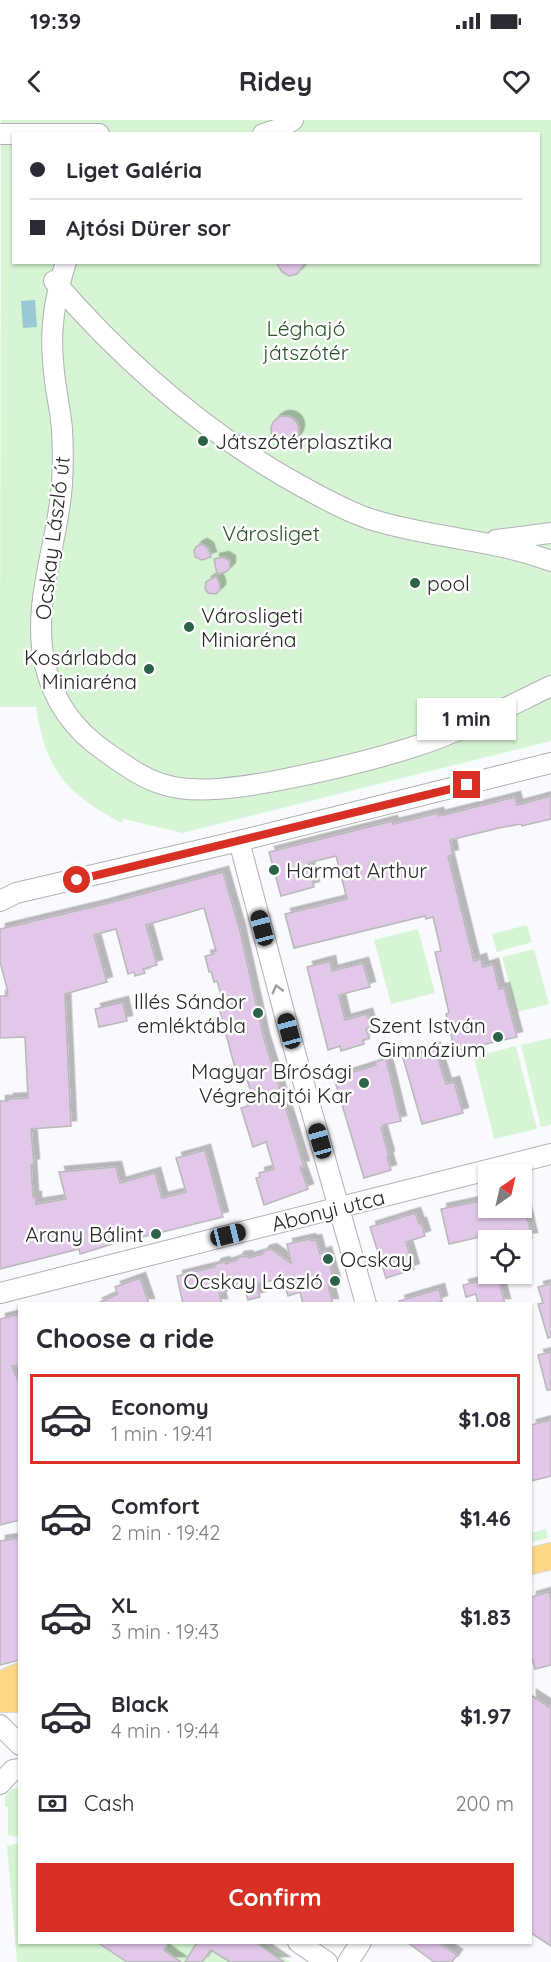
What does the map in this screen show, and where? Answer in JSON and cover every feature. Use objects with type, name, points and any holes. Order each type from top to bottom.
[{"type":"main road","points":[[532,1561],[551,1556]]},
{"type":"main road","points":[[0,1685],[18,1677]]},
{"type":"main road","points":[[0,1699],[18,1699]]},
{"type":"street","points":[[269,132],[293,120]]},
{"type":"street","name":"Ocskay László út","points":[[65,264],[56,284],[52,358],[62,429],[63,460],[59,506],[41,609],[41,642],[45,666],[56,697],[76,727],[91,742],[129,768],[162,784],[211,789],[246,786],[329,771],[411,748],[462,729],[551,686]]},
{"type":"street","points":[[56,284],[110,342],[157,385],[242,451],[279,474],[369,519],[511,548],[551,561]]},
{"type":"street","points":[[475,541],[551,533]]},
{"type":"street","points":[[5,895],[239,841],[551,763]]},
{"type":"street","points":[[239,841],[292,1042],[365,1302]]},
{"type":"street","name":"Abonyi utca","points":[[0,1293],[551,1154]]},
{"type":"street","points":[[0,1725],[18,1743]]},
{"type":"street","points":[[0,1784],[14,1770],[18,1769]]},
{"type":"street","points":[[301,1944],[327,1962]]},
{"type":"street","points":[[348,1962],[360,1944]]},
{"type":"green space","name":"Városliget","points":[[1,120],[551,120],[551,741],[182,833],[124,819],[121,823],[72,790],[61,777],[46,748],[36,707],[0,707]]},
{"type":"green space","points":[[527,925],[532,942],[497,952],[492,934]]},
{"type":"green space","points":[[418,929],[435,993],[391,1004],[374,940]]},
{"type":"green space","points":[[534,949],[549,1004],[517,1012],[502,957]]},
{"type":"green space","points":[[551,1038],[551,1125],[541,1127],[521,1045]]},
{"type":"green space","points":[[516,1046],[537,1129],[494,1139],[474,1057]]},
{"type":"green space","points":[[546,1529],[548,1538],[532,1542],[532,1533]]},
{"type":"green space","points":[[18,1788],[18,1837],[8,1835],[8,1807],[5,1807],[5,1797],[12,1789]]},
{"type":"green space","points":[[18,1843],[18,1944],[263,1944],[290,1962],[17,1962],[7,1846]]},
{"type":"water","points":[[35,300],[37,327],[23,328],[21,301]]},
{"type":"building","points":[[277,264],[304,264],[297,274],[289,276],[282,272]]},
{"type":"building","points":[[285,416],[295,420],[299,430],[295,440],[285,444],[275,440],[271,430],[275,420]]},
{"type":"building","points":[[202,544],[208,548],[211,557],[202,560],[195,557],[194,550]]},
{"type":"building","points":[[223,557],[230,561],[230,568],[226,572],[217,574],[214,559]]},
{"type":"building","points":[[216,576],[220,590],[216,594],[208,593],[205,589],[206,582]]},
{"type":"building","points":[[551,796],[551,819],[450,840],[453,855],[448,856],[474,961],[481,959],[483,967],[493,964],[499,989],[504,988],[517,1037],[455,1051],[435,952],[441,951],[433,917],[426,919],[425,916],[294,948],[285,914],[347,899],[336,856],[308,863],[314,887],[281,896],[269,852],[392,821],[393,824],[438,813],[439,816],[515,797],[517,805]]},
{"type":"building","points":[[223,872],[240,931],[264,1039],[304,1166],[300,1167],[308,1189],[264,1205],[256,1178],[260,1177],[259,1173],[274,1169],[266,1142],[253,1147],[241,1108],[255,1104],[247,1080],[239,1083],[219,1008],[224,1006],[217,981],[214,982],[211,971],[209,972],[205,956],[214,954],[213,952],[216,951],[204,908],[146,925],[157,965],[143,969],[145,973],[135,976],[134,972],[128,974],[116,929],[94,935],[107,982],[65,994],[71,1126],[31,1129],[34,1164],[31,1165],[33,1197],[36,1197],[36,1204],[66,1199],[59,1172],[116,1167],[120,1183],[155,1173],[162,1198],[186,1192],[176,1158],[205,1150],[223,1217],[143,1237],[142,1235],[80,1254],[79,1249],[0,1269],[0,1101],[28,1098],[25,1037],[0,1038],[0,996],[8,996],[6,993],[8,992],[0,962],[0,929]]},
{"type":"building","points":[[330,961],[332,971],[363,963],[370,987],[339,995],[345,1020],[367,1014],[371,1027],[366,1029],[369,1038],[363,1040],[364,1044],[341,1051],[340,1046],[328,1050],[307,967]]},
{"type":"building","points":[[123,1002],[127,1021],[99,1027],[95,1009]]},
{"type":"building","points":[[435,1048],[446,1084],[454,1082],[463,1113],[422,1124],[403,1058]]},
{"type":"building","points":[[386,1059],[401,1121],[383,1125],[381,1128],[391,1170],[364,1178],[334,1078],[376,1065],[375,1062]]},
{"type":"building","points":[[478,1201],[478,1218],[527,1218],[530,1230],[478,1230],[478,1237],[449,1244],[441,1209]]},
{"type":"building","points":[[415,1213],[425,1236],[406,1242],[414,1269],[386,1278],[370,1227]]},
{"type":"building","points":[[310,1239],[311,1241],[316,1240],[320,1254],[326,1252],[335,1283],[328,1285],[332,1302],[302,1302],[300,1292],[288,1296],[283,1278],[256,1284],[260,1297],[248,1300],[244,1286],[219,1293],[221,1302],[183,1302],[177,1276],[214,1267],[224,1262],[226,1264],[239,1257],[249,1258],[271,1249],[291,1263],[287,1244]]},
{"type":"building","points":[[140,1278],[148,1302],[100,1302],[118,1294],[115,1287]]},
{"type":"building","points":[[478,1282],[478,1284],[500,1284],[504,1302],[478,1302],[476,1294],[466,1297],[463,1285]]},
{"type":"building","points":[[551,1284],[551,1337],[548,1338],[538,1304],[543,1303],[538,1287]]},
{"type":"building","points":[[439,1289],[442,1301],[399,1302]]},
{"type":"building","points":[[18,1314],[18,1365],[12,1366],[18,1380],[18,1520],[0,1525],[0,1319]]},
{"type":"building","points":[[551,1352],[551,1390],[547,1390],[538,1355]]},
{"type":"building","points":[[551,1420],[551,1476],[532,1481],[532,1425]]},
{"type":"building","points":[[18,1538],[18,1660],[0,1665],[0,1541]]},
{"type":"building","points":[[549,1592],[551,1600],[551,1665],[535,1669],[532,1658],[532,1597]]},
{"type":"building","points":[[532,1696],[551,1708],[551,1946],[532,1934]]},
{"type":"building","points":[[100,1944],[168,1944],[164,1950],[181,1962],[127,1962]]},
{"type":"building","points":[[196,1944],[258,1944],[284,1962],[230,1962],[211,1950],[202,1962],[185,1962]]},
{"type":"building","points":[[410,1944],[441,1944],[457,1955],[452,1962],[434,1962]]},
{"type":"place","name":"Játszótérplasztika","points":[[203,441]]},
{"type":"place","name":"pool","points":[[415,583]]},
{"type":"place","name":"Városligeti Miniaréna","points":[[189,627]]},
{"type":"place","name":"Kosárlabda Miniaréna","points":[[149,669]]},
{"type":"place","name":"Harmat Arthur","points":[[274,870]]},
{"type":"place","name":"Illés Sándor emléktábla","points":[[258,1013]]},
{"type":"place","name":"Szent István Gimnázium","points":[[498,1037]]},
{"type":"place","name":"Magyar Bírósági Végrehajtói Kar","points":[[364,1083]]},
{"type":"place","name":"Arany Bálint","points":[[156,1234]]},
{"type":"place","name":"Ocskay","points":[[328,1259]]},
{"type":"place","name":"Ocskay László","points":[[335,1281]]},
{"type":"route","points":[[77,880],[467,785]]},
{"type":"park label","name":"Léghajó játszótér","points":[[306,340]]}]
